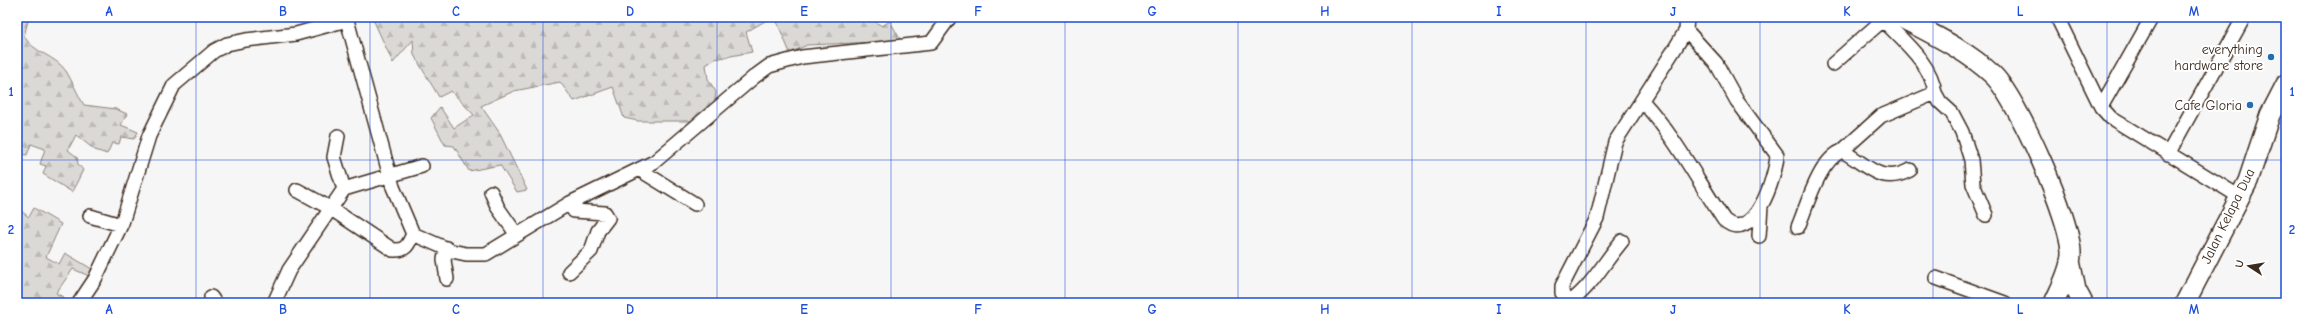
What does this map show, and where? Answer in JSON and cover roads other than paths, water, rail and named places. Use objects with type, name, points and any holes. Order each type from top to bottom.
[{"type":"highway","points":[[1889,18],[1946,42],[1969,56],[2003,85],[2055,193],[2070,247],[2070,261],[2076,290],[2084,303]]},
{"type":"highway","name":"Jalan Kelapa Dua","points":[[2184,303],[2248,181],[2270,115],[2286,84]]},
{"type":"highway","points":[[2054,303],[2070,261]]},
{"type":"street","points":[[79,303],[95,279],[121,225],[149,136],[174,85],[214,51],[227,44],[246,40],[296,34],[346,19],[390,174],[400,206],[413,234],[446,248],[466,254],[486,254],[570,203],[654,162],[769,66],[802,57],[931,43],[950,17]]},
{"type":"street","points":[[2057,17],[2101,107],[2111,118],[2240,197]]},
{"type":"street","points":[[2101,107],[2152,17]]},
{"type":"street","points":[[2168,154],[2244,17]]},
{"type":"street","points":[[1833,64],[1889,18],[1928,70],[1934,82],[1935,93],[1940,102],[1952,114],[1962,132],[1972,160],[1973,184],[1986,215]]},
{"type":"street","points":[[1622,241],[1605,261],[1588,287],[1570,303],[1562,293],[1562,286],[1597,218],[1615,142],[1624,127],[1643,102],[1650,85],[1686,24],[1716,63],[1737,101],[1777,156],[1773,176],[1761,206],[1755,216],[1738,226],[1733,226],[1724,220],[1688,160],[1665,128],[1643,102]]},
{"type":"street","points":[[1798,227],[1819,175],[1829,160],[1842,151],[1881,116],[1935,93]]},
{"type":"street","points":[[338,136],[334,157],[344,190]]},
{"type":"street","points":[[1842,151],[1872,172],[1898,176],[1910,170]]},
{"type":"street","points":[[274,303],[289,270],[330,208],[344,190],[390,174],[422,166]]},
{"type":"street","points":[[640,170],[695,204]]},
{"type":"street","points":[[297,190],[330,208],[393,250],[402,251],[407,248],[413,234]]},
{"type":"street","points":[[491,192],[498,208],[517,235]]},
{"type":"street","points":[[569,272],[591,251],[598,231],[608,218],[605,213],[574,211],[570,203]]},
{"type":"street","points":[[1759,236],[1761,206]]},
{"type":"street","points":[[90,216],[121,225]]},
{"type":"street","points":[[446,248],[444,260],[447,279]]},
{"type":"street","points":[[1936,278],[2005,303]]},
{"type":"place","name":"everything hardware store","points":[[2271,57]]},
{"type":"place","name":"Cafe Gloria","points":[[2250,105]]}]
